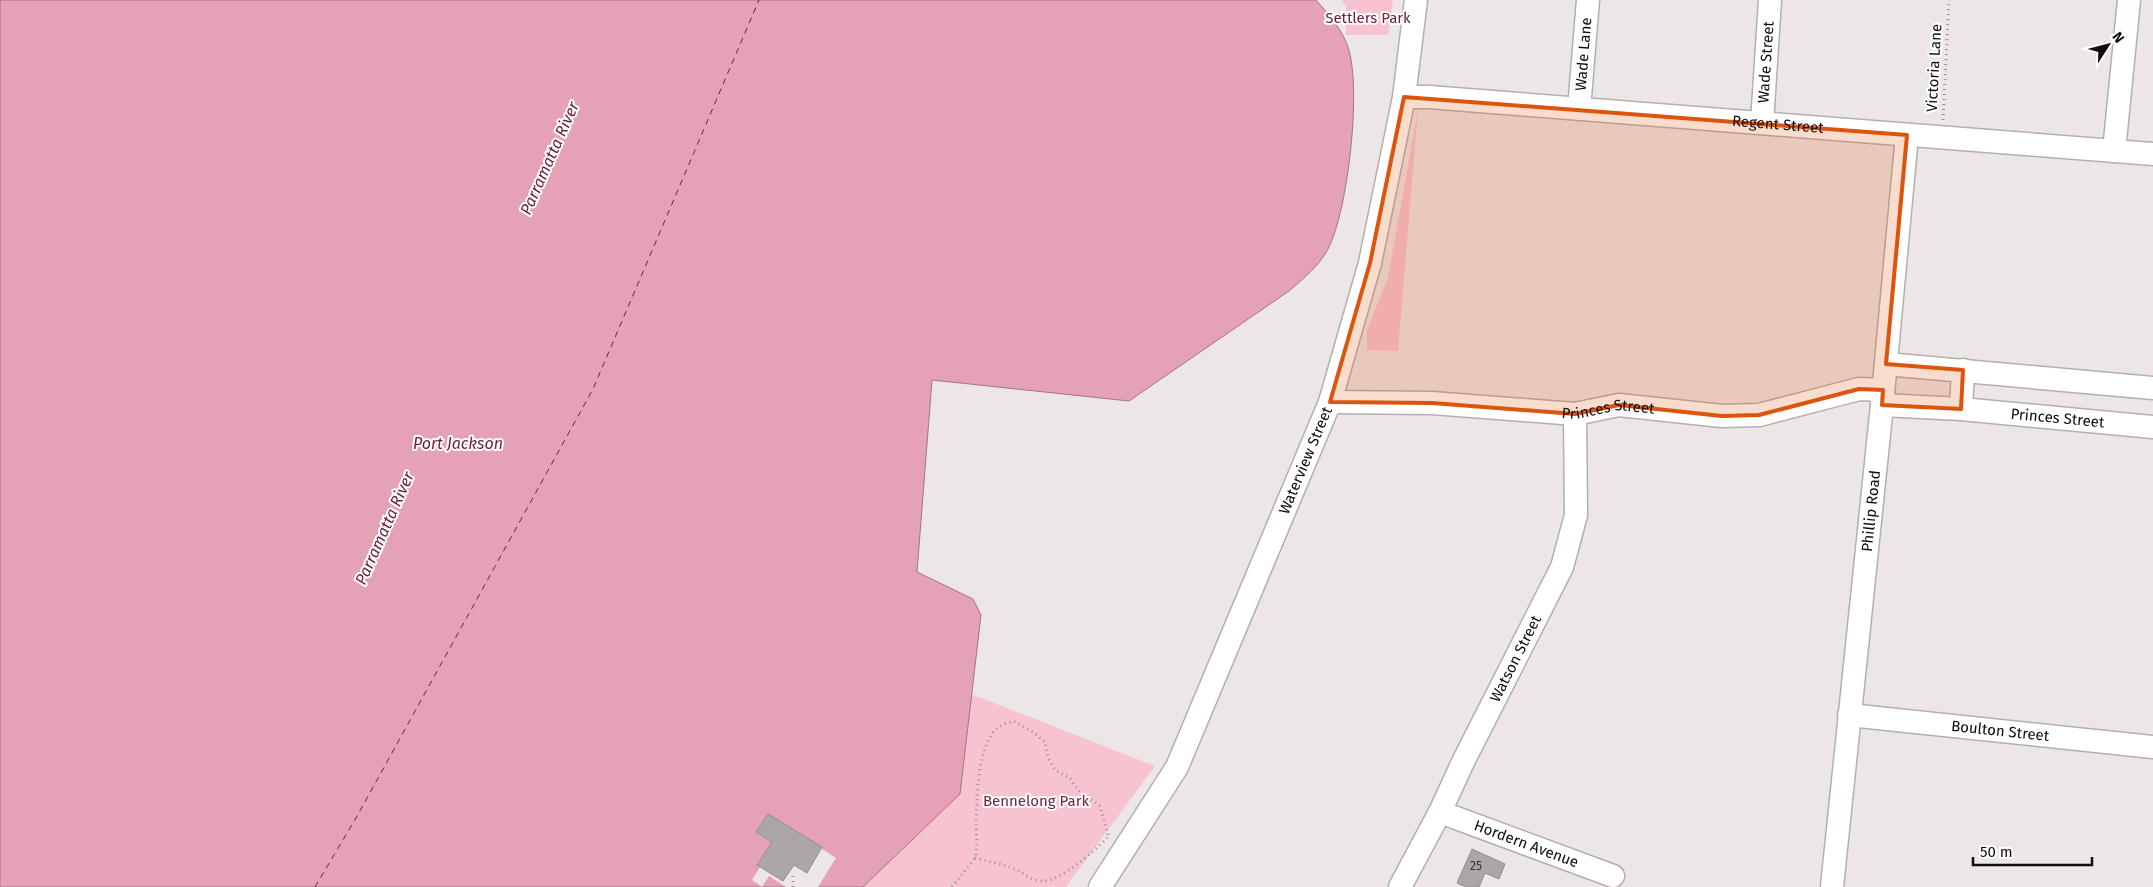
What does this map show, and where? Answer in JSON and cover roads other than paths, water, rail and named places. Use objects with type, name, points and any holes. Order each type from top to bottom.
[{"type":"street","name":"Waterview Street","points":[[1100,887],[1116,842],[1177,767],[1330,402],[1370,263],[1404,97],[1416,0]]},
{"type":"street","name":"Wade Lane","points":[[1579,109],[1588,0]]},
{"type":"street","name":"Wade Street","points":[[1762,123],[1770,0]]},
{"type":"street","points":[[2114,151],[2129,0]]},
{"type":"street","name":"Regent Street","points":[[1404,97],[1429,97],[2153,154]]},
{"type":"street","name":"Phillip Road","points":[[1832,887],[1886,364],[1907,135]]},
{"type":"street","points":[[1886,364],[2153,388]]},
{"type":"street","points":[[1961,409],[1963,370]]},
{"type":"street","name":"Princes Street","points":[[1330,402],[1432,403],[1575,414],[1619,405],[1722,416],[1759,415],[1859,389],[1882,397],[1961,409],[2153,427]]},
{"type":"street","name":"Watson Street","points":[[1400,887],[1440,812],[1467,754],[1562,567],[1576,514],[1575,414]]},
{"type":"street","name":"Boulton Street","points":[[1849,715],[2153,748]]},
{"type":"street","name":"Hordern Avenue","points":[[1440,812],[1613,876]]},
{"type":"water","name":"Port Jackson","points":[[0,0],[1316,0],[1330,16],[1348,47],[1354,91],[1351,149],[1342,207],[1335,231],[1328,249],[1316,266],[1289,291],[1129,401],[932,380],[917,572],[973,599],[981,615],[960,794],[863,887],[0,887]]},
{"type":"park label","name":"Settlers Park","points":[[1368,18]]},
{"type":"park label","name":"Bennelong Park","points":[[1036,801]]},
{"type":"water label","name":"Parramatta River","points":[[549,158]]},
{"type":"water label","name":"Parramatta River","points":[[384,528]]}]
